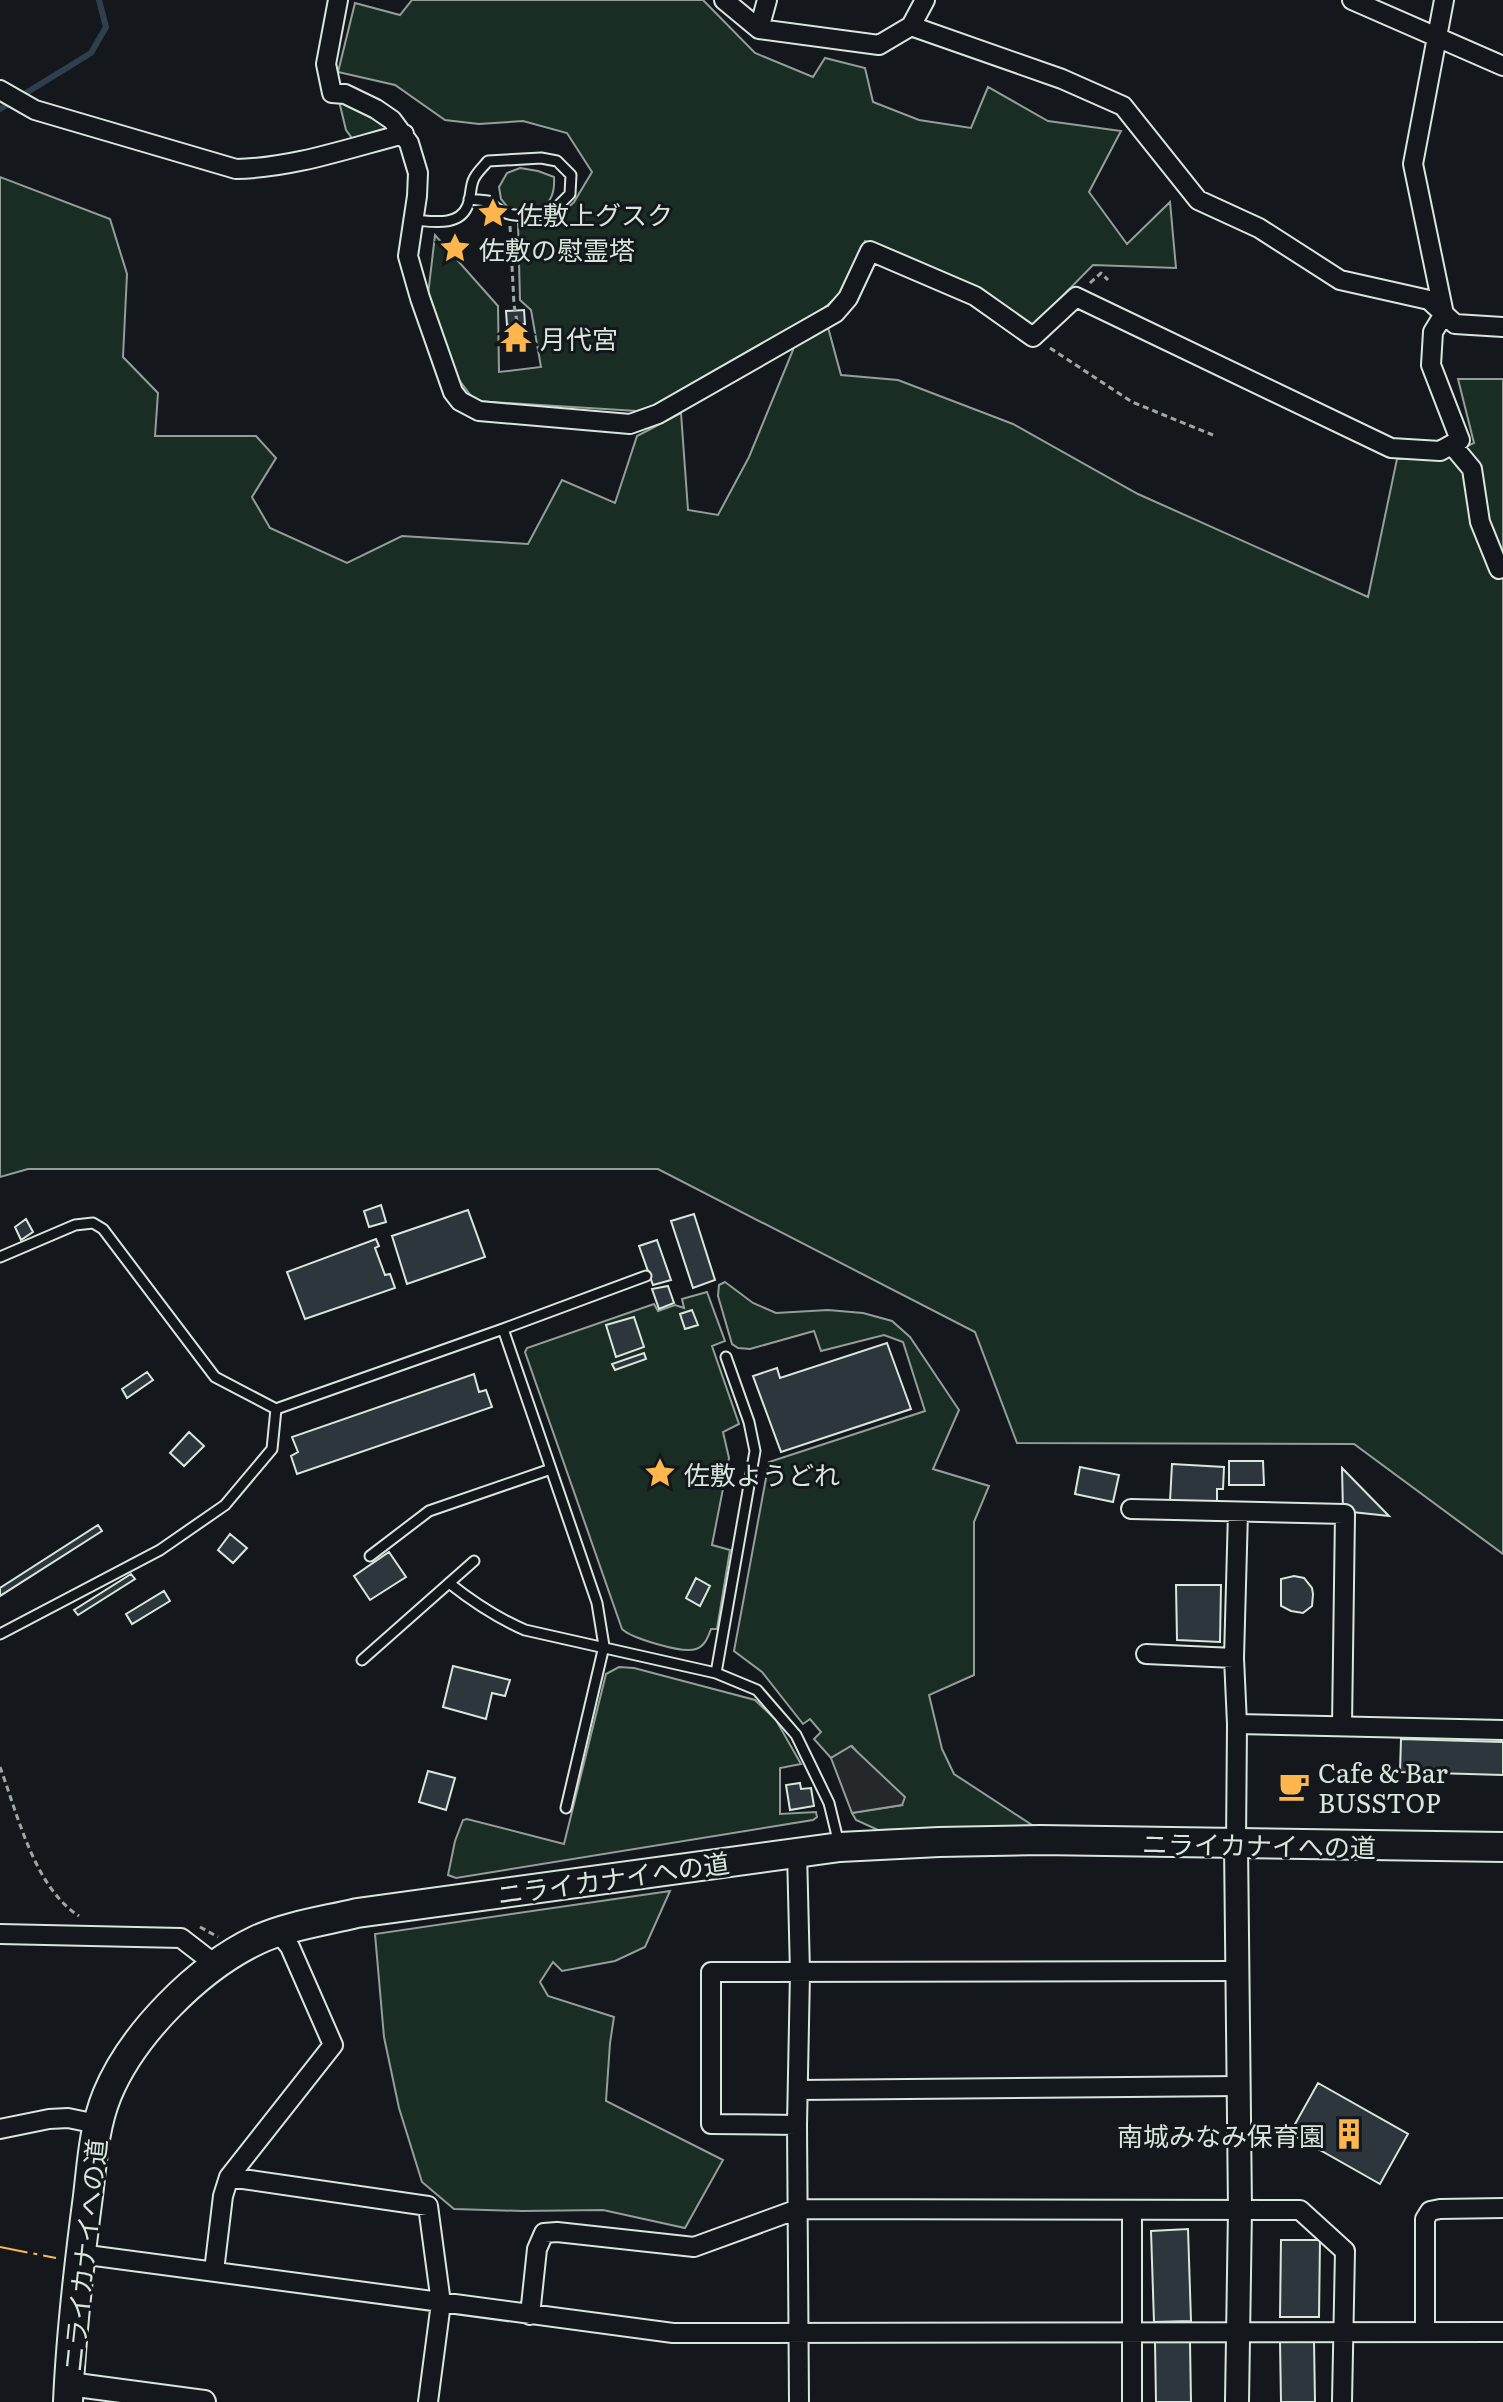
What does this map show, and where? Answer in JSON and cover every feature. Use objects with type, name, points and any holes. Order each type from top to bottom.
[{"type":"main road","name":"ニライカナイへの道","points":[[68,2393],[80,2254],[97,2124],[108,2093],[142,2037],[218,1952],[278,1932],[357,1913],[840,1847],[1040,1840],[1503,1847]]},
{"type":"street","points":[[338,0],[326,64],[332,93],[345,94],[392,120],[404,134],[413,153],[418,173],[408,256],[448,381],[460,401],[479,411],[630,424],[658,414],[835,313],[848,298],[870,251],[975,296],[1033,337],[1076,297],[1391,448],[1440,451],[1460,440],[1431,365],[1433,332],[1444,314],[1413,164],[1444,0]]},
{"type":"street","points":[[724,0],[759,29],[879,45],[911,26],[925,0]]},
{"type":"street","points":[[759,29],[767,0]]},
{"type":"street","points":[[1352,0],[1503,66]]},
{"type":"street","points":[[911,26],[1062,79],[1123,106],[1198,200],[1259,228],[1340,280],[1429,300],[1455,324],[1503,327]]},
{"type":"street","points":[[2,91],[35,110],[236,169],[290,164],[404,134]]},
{"type":"street","points":[[1452,445],[1472,469],[1480,522],[1499,569]]},
{"type":"street","points":[[1131,1509],[1345,1514],[1342,1726]]},
{"type":"street","points":[[1237,2402],[1240,2210],[1234,1658],[1238,1512]]},
{"type":"street","points":[[1146,1654],[1234,1658]]},
{"type":"street","points":[[1237,1724],[1503,1730]]},
{"type":"street","points":[[797,1852],[800,1973],[797,2125],[799,2402]]},
{"type":"street","points":[[214,2271],[223,2196],[229,2177],[333,2045],[290,1947],[278,1932]]},
{"type":"street","points":[[2,1937],[181,1938],[218,1952]]},
{"type":"street","points":[[797,2125],[711,2124],[711,1972],[1237,1971]]},
{"type":"street","points":[[798,2090],[1239,2086]]},
{"type":"street","points":[[0,2129],[68,2118],[97,2124]]},
{"type":"street","points":[[229,2177],[428,2206],[441,2303],[428,2402]]},
{"type":"street","points":[[1425,2332],[1425,2219],[1430,2211],[1503,2208]]},
{"type":"street","points":[[530,2315],[537,2249],[544,2233],[694,2247],[798,2209],[1300,2210],[1345,2251],[1342,2402]]},
{"type":"street","points":[[1132,2210],[1132,2402]]},
{"type":"street","points":[[80,2254],[673,2333],[1503,2332]]},
{"type":"street","points":[[68,2393],[204,2402]]},
{"type":"lane","points":[[414,220],[438,222],[459,217],[467,208],[473,179],[488,161],[541,158],[557,161],[571,175],[570,194],[550,214],[510,215],[498,211],[488,201],[469,199]]},
{"type":"lane","points":[[0,1257],[75,1225],[93,1223],[103,1229],[215,1377],[276,1409],[646,1276]]},
{"type":"lane","points":[[503,1329],[597,1603],[604,1646],[566,1808]]},
{"type":"lane","points":[[716,1673],[755,1451],[749,1422],[726,1357]]},
{"type":"lane","points":[[0,1634],[160,1550],[225,1505],[272,1449],[276,1409]]},
{"type":"lane","points":[[370,1556],[429,1511],[551,1469]]},
{"type":"lane","points":[[362,1660],[474,1561]]},
{"type":"lane","points":[[449,1583],[478,1606],[525,1630],[716,1673],[757,1690],[796,1735],[829,1803],[840,1847]]},
{"type":"path","points":[[510,215],[514,305],[519,332]]},
{"type":"path","points":[[1033,337],[1132,402],[1213,435]]},
{"type":"path","points":[[0,1767],[37,1865],[52,1893],[76,1915],[89,1919]]},
{"type":"path","points":[[191,1923],[218,1952]]},
{"type":"green space","points":[[412,0],[703,0],[755,53],[813,77],[825,58],[865,68],[873,102],[919,120],[971,128],[988,87],[1048,121],[1121,131],[1089,192],[1127,244],[1170,202],[1176,268],[1093,265],[1032,327],[983,292],[865,241],[839,295],[823,309],[841,375],[898,380],[1013,424],[1138,494],[1368,597],[1397,459],[1447,456],[1474,443],[1458,379],[1503,379],[1503,1554],[1354,1444],[1017,1443],[975,1332],[658,1169],[28,1169],[0,1177],[0,177],[110,219],[127,274],[123,357],[158,393],[155,436],[256,436],[276,458],[252,497],[270,528],[347,563],[402,536],[528,544],[562,480],[615,503],[637,436],[681,413],[688,510],[718,515],[749,457],[793,350],[785,332],[657,405],[637,411],[475,401],[456,376],[428,295],[435,235],[498,306],[499,372],[541,367],[531,310],[520,300],[518,224],[551,223],[574,202],[592,172],[567,133],[523,121],[479,124],[445,120],[395,85],[338,72],[355,3],[400,15]]},
{"type":"green space","points":[[339,101],[382,121],[388,129],[352,138],[346,130]]},
{"type":"green space","points":[[520,168],[554,177],[552,196],[543,207],[529,211],[510,210],[501,199],[499,187],[507,173]]},
{"type":"green space","points":[[725,1282],[753,1303],[776,1313],[828,1310],[863,1313],[892,1321],[910,1337],[959,1410],[933,1469],[989,1486],[974,1522],[974,1675],[929,1695],[942,1749],[954,1774],[1035,1827],[878,1830],[856,1820],[852,1813],[902,1805],[852,1746],[831,1758],[814,1739],[821,1732],[810,1719],[803,1724],[762,1672],[734,1651],[769,1462],[925,1411],[903,1342],[884,1335],[821,1351],[814,1331],[750,1349],[738,1348],[732,1344],[718,1296],[719,1285]]},
{"type":"green space","points":[[707,1292],[725,1341],[712,1346],[739,1424],[723,1432],[729,1458],[712,1545],[730,1550],[717,1629],[711,1629],[702,1646],[689,1650],[658,1644],[622,1629],[525,1352],[527,1348],[654,1304],[658,1311],[675,1305],[684,1308],[682,1299]]},
{"type":"green space","points":[[619,1667],[634,1668],[755,1700],[776,1720],[801,1764],[780,1768],[780,1814],[816,1812],[817,1817],[456,1878],[448,1875],[463,1820],[564,1844],[606,1674]]},
{"type":"green space","points":[[670,1891],[645,1947],[615,1961],[562,1971],[553,1962],[540,1982],[548,1996],[614,2017],[606,2101],[723,2160],[685,2228],[603,2210],[454,2209],[422,2182],[399,2108],[384,2037],[375,1934]]},
{"type":"shaded area","points":[[851,1746],[905,1797],[902,1805],[852,1813],[831,1758]]},
{"type":"building","points":[[524,310],[525,324],[507,325],[506,311]]},
{"type":"building","points":[[381,1205],[386,1222],[369,1227],[364,1211]]},
{"type":"building","points":[[468,1210],[485,1257],[407,1284],[392,1236]]},
{"type":"building","points":[[694,1214],[715,1280],[693,1288],[671,1221]]},
{"type":"building","points":[[26,1219],[33,1232],[21,1240],[15,1227]]},
{"type":"building","points":[[376,1239],[379,1246],[375,1248],[385,1275],[390,1274],[395,1288],[305,1319],[287,1272]]},
{"type":"building","points":[[657,1240],[671,1280],[653,1285],[639,1246]]},
{"type":"building","points":[[668,1286],[674,1303],[659,1309],[652,1289]]},
{"type":"building","points":[[692,1310],[698,1325],[685,1329],[680,1314]]},
{"type":"building","points":[[634,1317],[644,1347],[616,1357],[606,1325]]},
{"type":"building","points":[[887,1343],[911,1409],[781,1452],[753,1376],[777,1368],[780,1378]]},
{"type":"building","points":[[644,1353],[646,1359],[615,1370],[612,1364]]},
{"type":"building","points":[[147,1372],[153,1380],[127,1398],[122,1389]]},
{"type":"building","points":[[474,1374],[479,1392],[486,1390],[492,1407],[297,1474],[291,1456],[298,1452],[292,1437]]},
{"type":"building","points":[[189,1432],[204,1446],[184,1466],[170,1453]]},
{"type":"building","points":[[1229,1461],[1263,1461],[1264,1485],[1229,1485]]},
{"type":"building","points":[[1172,1464],[1224,1467],[1223,1489],[1217,1489],[1217,1503],[1170,1501]]},
{"type":"building","points":[[1080,1467],[1119,1475],[1113,1502],[1075,1494]]},
{"type":"building","points":[[1342,1468],[1389,1516],[1343,1511]]},
{"type":"building","points":[[98,1525],[102,1531],[0,1596],[0,1588]]},
{"type":"building","points":[[230,1534],[247,1548],[233,1563],[218,1550]]},
{"type":"building","points":[[389,1552],[406,1577],[370,1600],[354,1576]]},
{"type":"building","points":[[131,1574],[135,1579],[78,1615],[74,1610]]},
{"type":"building","points":[[1294,1576],[1304,1578],[1312,1588],[1312,1606],[1303,1613],[1281,1606],[1281,1579]]},
{"type":"building","points":[[696,1578],[710,1586],[700,1606],[686,1598]]},
{"type":"building","points":[[1176,1585],[1221,1585],[1220,1642],[1177,1640]]},
{"type":"building","points":[[164,1591],[170,1601],[132,1624],[126,1614]]},
{"type":"building","points":[[453,1666],[510,1680],[505,1696],[492,1693],[486,1719],[443,1707]]},
{"type":"building","points":[[1401,1739],[1503,1742],[1503,1775],[1400,1772]]},
{"type":"building","points":[[428,1771],[455,1778],[446,1810],[419,1802]]},
{"type":"building","points":[[800,1783],[801,1789],[811,1788],[814,1806],[790,1810],[786,1785]]},
{"type":"building","name":"南城みなみ保育園","points":[[1318,2083],[1408,2134],[1380,2184],[1290,2133]]},
{"type":"building","points":[[1188,2229],[1191,2321],[1154,2322],[1151,2231]]},
{"type":"building","points":[[1281,2240],[1320,2240],[1319,2317],[1280,2317]]},
{"type":"building","points":[[1280,2341],[1314,2341],[1315,2402],[1281,2402]]},
{"type":"building","points":[[1155,2342],[1190,2342],[1191,2402],[1156,2402]]},
{"type":"waterway","points":[[0,109],[91,53],[106,27],[99,0]]},
{"type":"power","points":[[0,2247],[56,2258]]},
{"type":"place","name":"佐敷上グスク","points":[[493,213]]},
{"type":"place","name":"佐敷の慰霊塔","points":[[455,248]]},
{"type":"place","name":"月代宮","points":[[516,337]]},
{"type":"place","name":"佐敷ようどれ","points":[[660,1473]]},
{"type":"place","name":"Cafe & Bar BUSSTOP","points":[[1294,1786]]},
{"type":"place","name":"南城みなみ保育園","points":[[1349,2134]]}]
